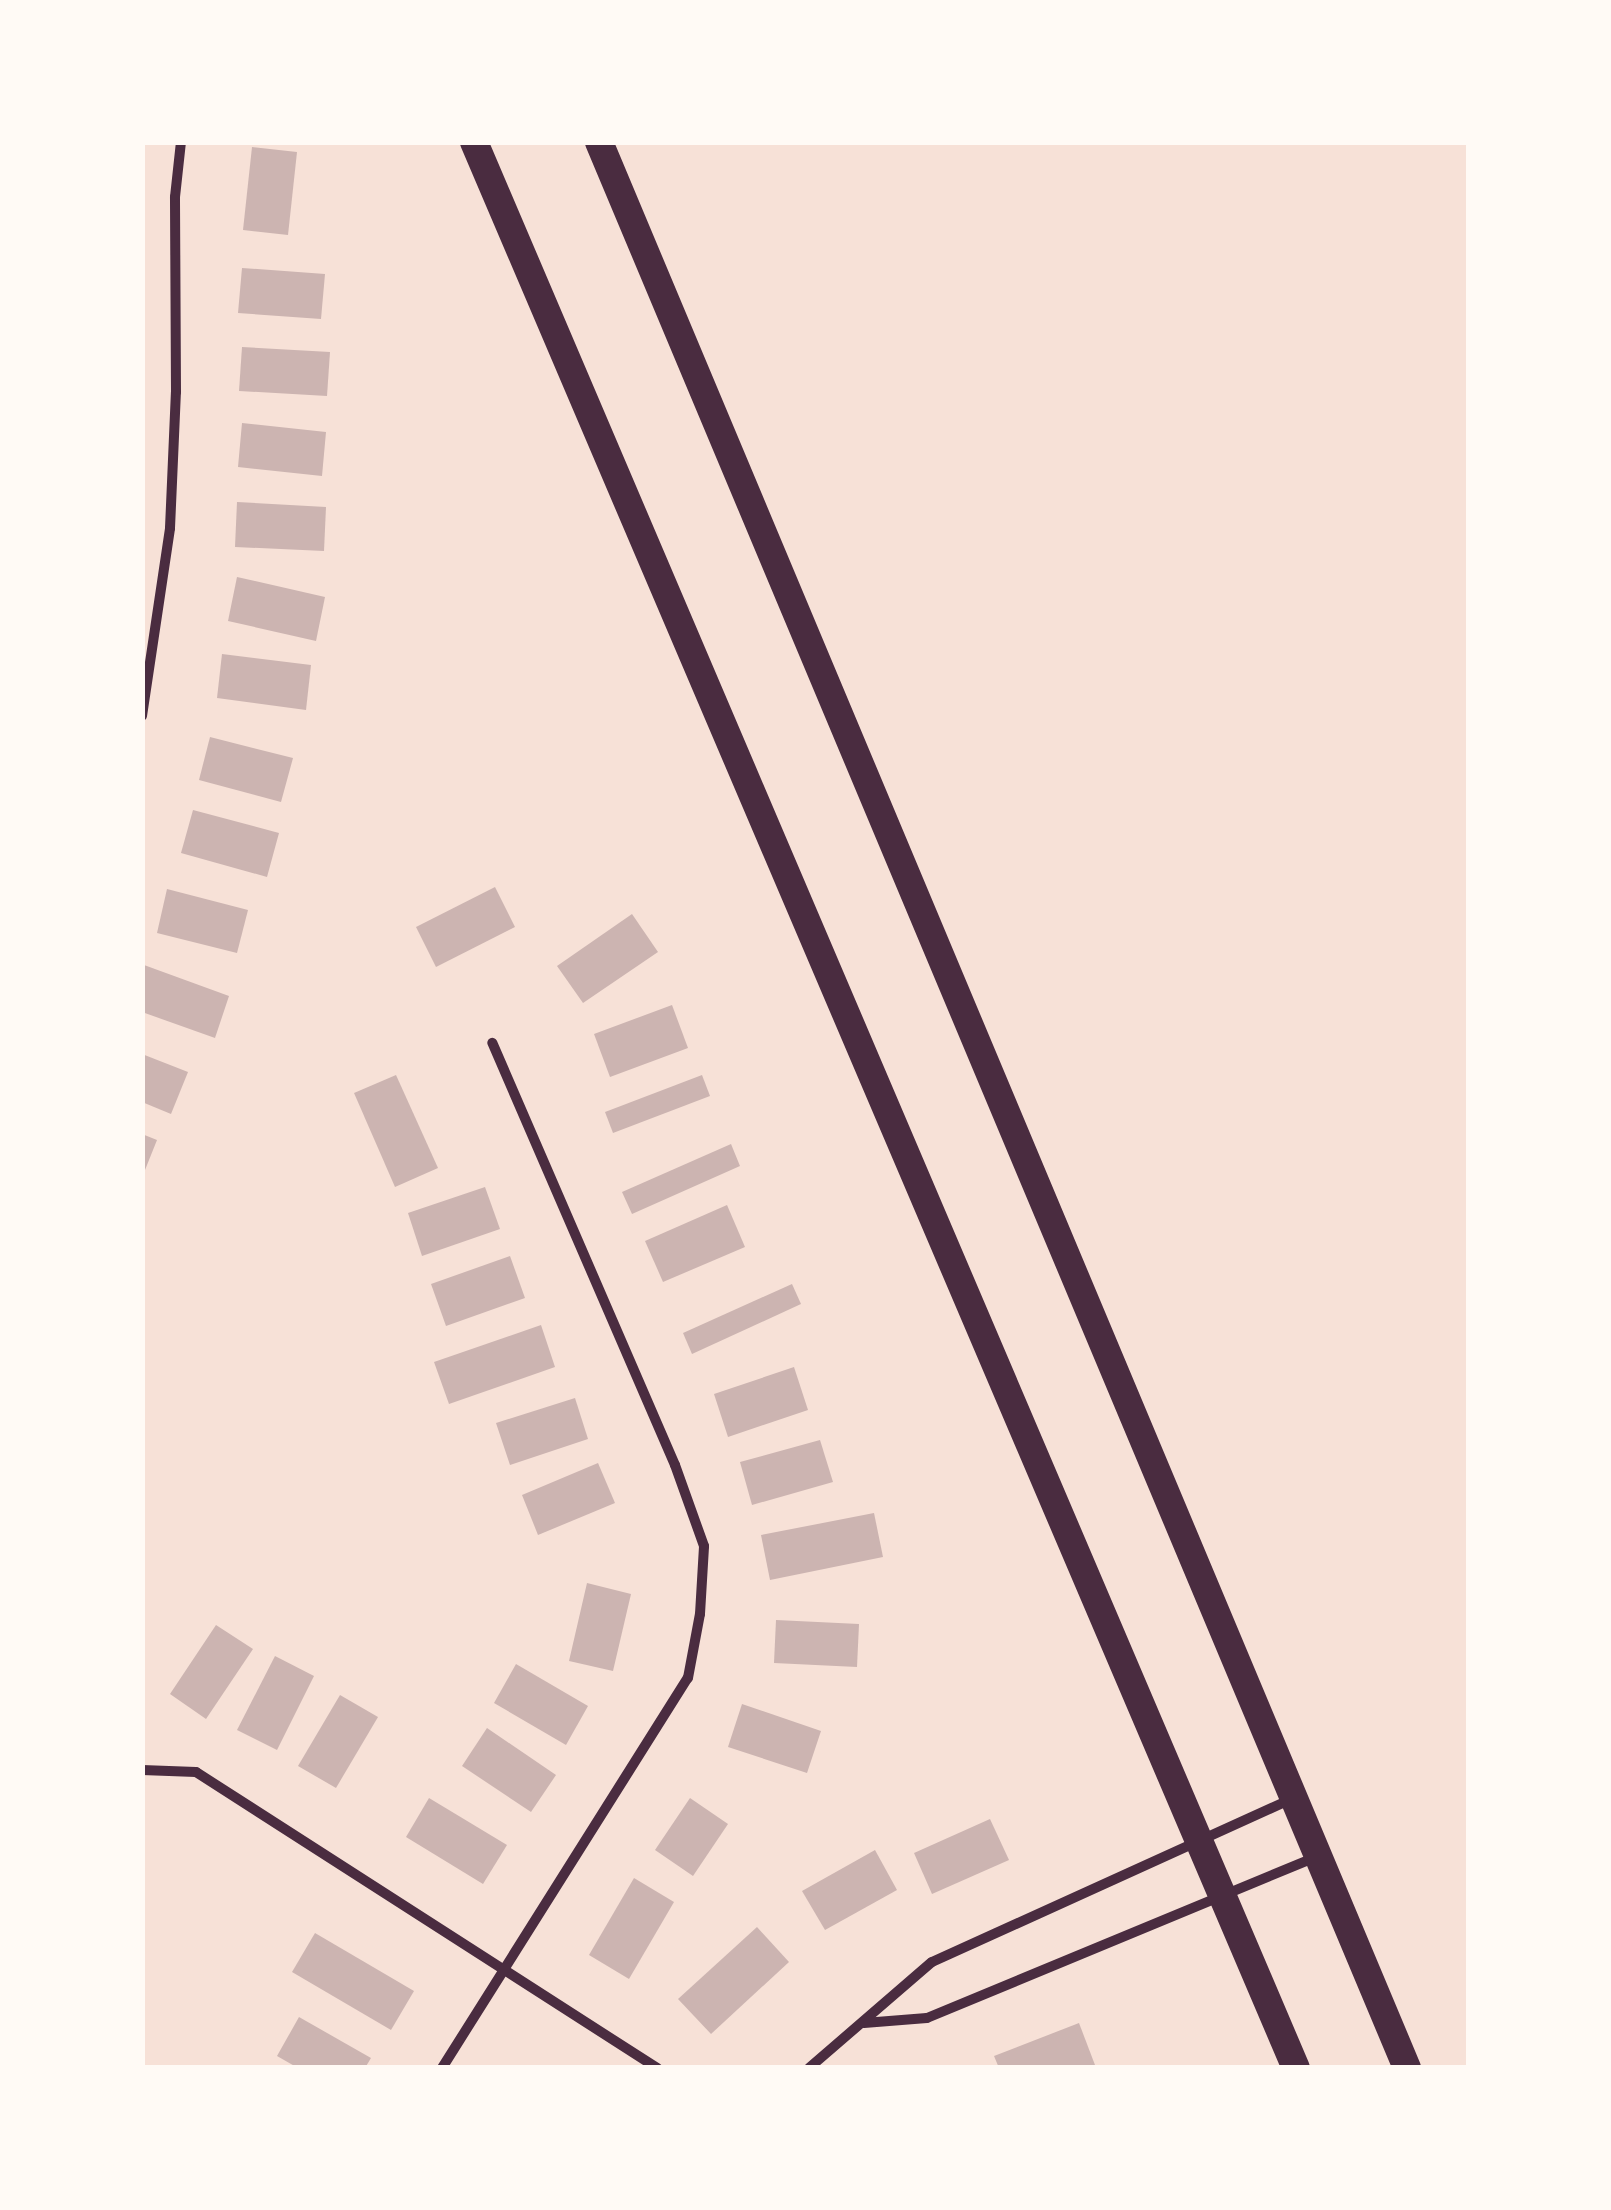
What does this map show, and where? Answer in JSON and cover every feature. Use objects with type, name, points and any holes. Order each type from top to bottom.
[{"type":"highway","points":[[474,142],[1296,2068]]},
{"type":"highway","points":[[599,142],[1407,2068]]},
{"type":"street","points":[[142,716],[170,528],[176,392],[176,197],[181,142]]},
{"type":"street","points":[[442,2068],[688,1678],[700,1614],[704,1546],[675,1465],[492,1043]]},
{"type":"street","points":[[142,1770],[196,1772],[657,2068]]},
{"type":"street","points":[[809,2068],[863,2023],[910,1976],[932,1962],[1295,1797]]},
{"type":"street","points":[[863,2023],[927,2018],[1320,1855]]},
{"type":"building","points":[[252,147],[297,152],[288,235],[243,230]]},
{"type":"building","points":[[242,268],[325,274],[321,319],[238,313]]},
{"type":"building","points":[[242,347],[330,352],[327,396],[239,391]]},
{"type":"building","points":[[242,423],[326,432],[322,476],[238,467]]},
{"type":"building","points":[[237,502],[326,507],[324,551],[235,547]]},
{"type":"building","points":[[237,577],[325,597],[316,641],[228,621]]},
{"type":"building","points":[[222,654],[311,665],[306,710],[217,698]]},
{"type":"building","points":[[210,737],[293,758],[281,802],[199,780]]},
{"type":"building","points":[[193,810],[279,833],[267,877],[181,853]]},
{"type":"building","points":[[495,887],[515,927],[436,967],[416,927]]},
{"type":"building","points":[[167,889],[248,910],[237,953],[157,933]]},
{"type":"building","points":[[632,914],[658,952],[583,1003],[557,966]]},
{"type":"building","points":[[144,965],[229,996],[215,1038],[142,1012]]},
{"type":"building","points":[[672,1005],[688,1048],[610,1077],[594,1034]]},
{"type":"building","points":[[142,1054],[188,1072],[171,1114],[142,1102]]},
{"type":"building","points":[[396,1075],[438,1168],[395,1187],[354,1093]]},
{"type":"building","points":[[702,1075],[710,1096],[613,1133],[605,1112]]},
{"type":"building","points":[[142,1134],[157,1140],[143,1175],[142,1175]]},
{"type":"building","points":[[731,1144],[740,1166],[632,1214],[622,1192]]},
{"type":"building","points":[[485,1187],[500,1229],[422,1256],[408,1213]]},
{"type":"building","points":[[727,1205],[745,1247],[663,1282],[645,1241]]},
{"type":"building","points":[[510,1256],[525,1298],[446,1326],[431,1284]]},
{"type":"building","points":[[792,1284],[801,1304],[692,1354],[683,1333]]},
{"type":"building","points":[[541,1325],[555,1367],[449,1404],[434,1362]]},
{"type":"building","points":[[794,1367],[808,1410],[728,1437],[714,1394]]},
{"type":"building","points":[[575,1398],[588,1439],[510,1465],[496,1423]]},
{"type":"building","points":[[820,1440],[833,1482],[752,1505],[740,1462]]},
{"type":"building","points":[[598,1463],[615,1503],[538,1535],[522,1495]]},
{"type":"building","points":[[874,1513],[883,1557],[770,1580],[761,1535]]},
{"type":"building","points":[[587,1583],[631,1594],[613,1671],[569,1661]]},
{"type":"building","points":[[776,1620],[859,1624],[857,1667],[774,1663]]},
{"type":"building","points":[[216,1625],[253,1649],[206,1719],[170,1694]]},
{"type":"building","points":[[275,1656],[314,1676],[277,1750],[237,1730]]},
{"type":"building","points":[[516,1664],[588,1706],[566,1745],[494,1703]]},
{"type":"building","points":[[340,1695],[378,1717],[336,1788],[298,1766]]},
{"type":"building","points":[[742,1704],[821,1731],[807,1773],[728,1747]]},
{"type":"building","points":[[487,1728],[556,1775],[531,1812],[462,1766]]},
{"type":"building","points":[[429,1798],[507,1845],[483,1884],[406,1837]]},
{"type":"building","points":[[690,1798],[728,1824],[693,1876],[655,1850]]},
{"type":"building","points":[[990,1819],[1009,1860],[932,1894],[914,1853]]},
{"type":"building","points":[[875,1850],[897,1890],[825,1930],[802,1891]]},
{"type":"building","points":[[634,1878],[674,1902],[629,1979],[589,1955]]},
{"type":"building","points":[[757,1927],[789,1962],[711,2034],[678,1999]]},
{"type":"building","points":[[315,1933],[414,1991],[391,2030],[292,1972]]},
{"type":"building","points":[[299,2017],[371,2058],[365,2068],[298,2068],[277,2056]]},
{"type":"building","points":[[1079,2023],[1095,2065],[999,2068],[994,2056]]}]
